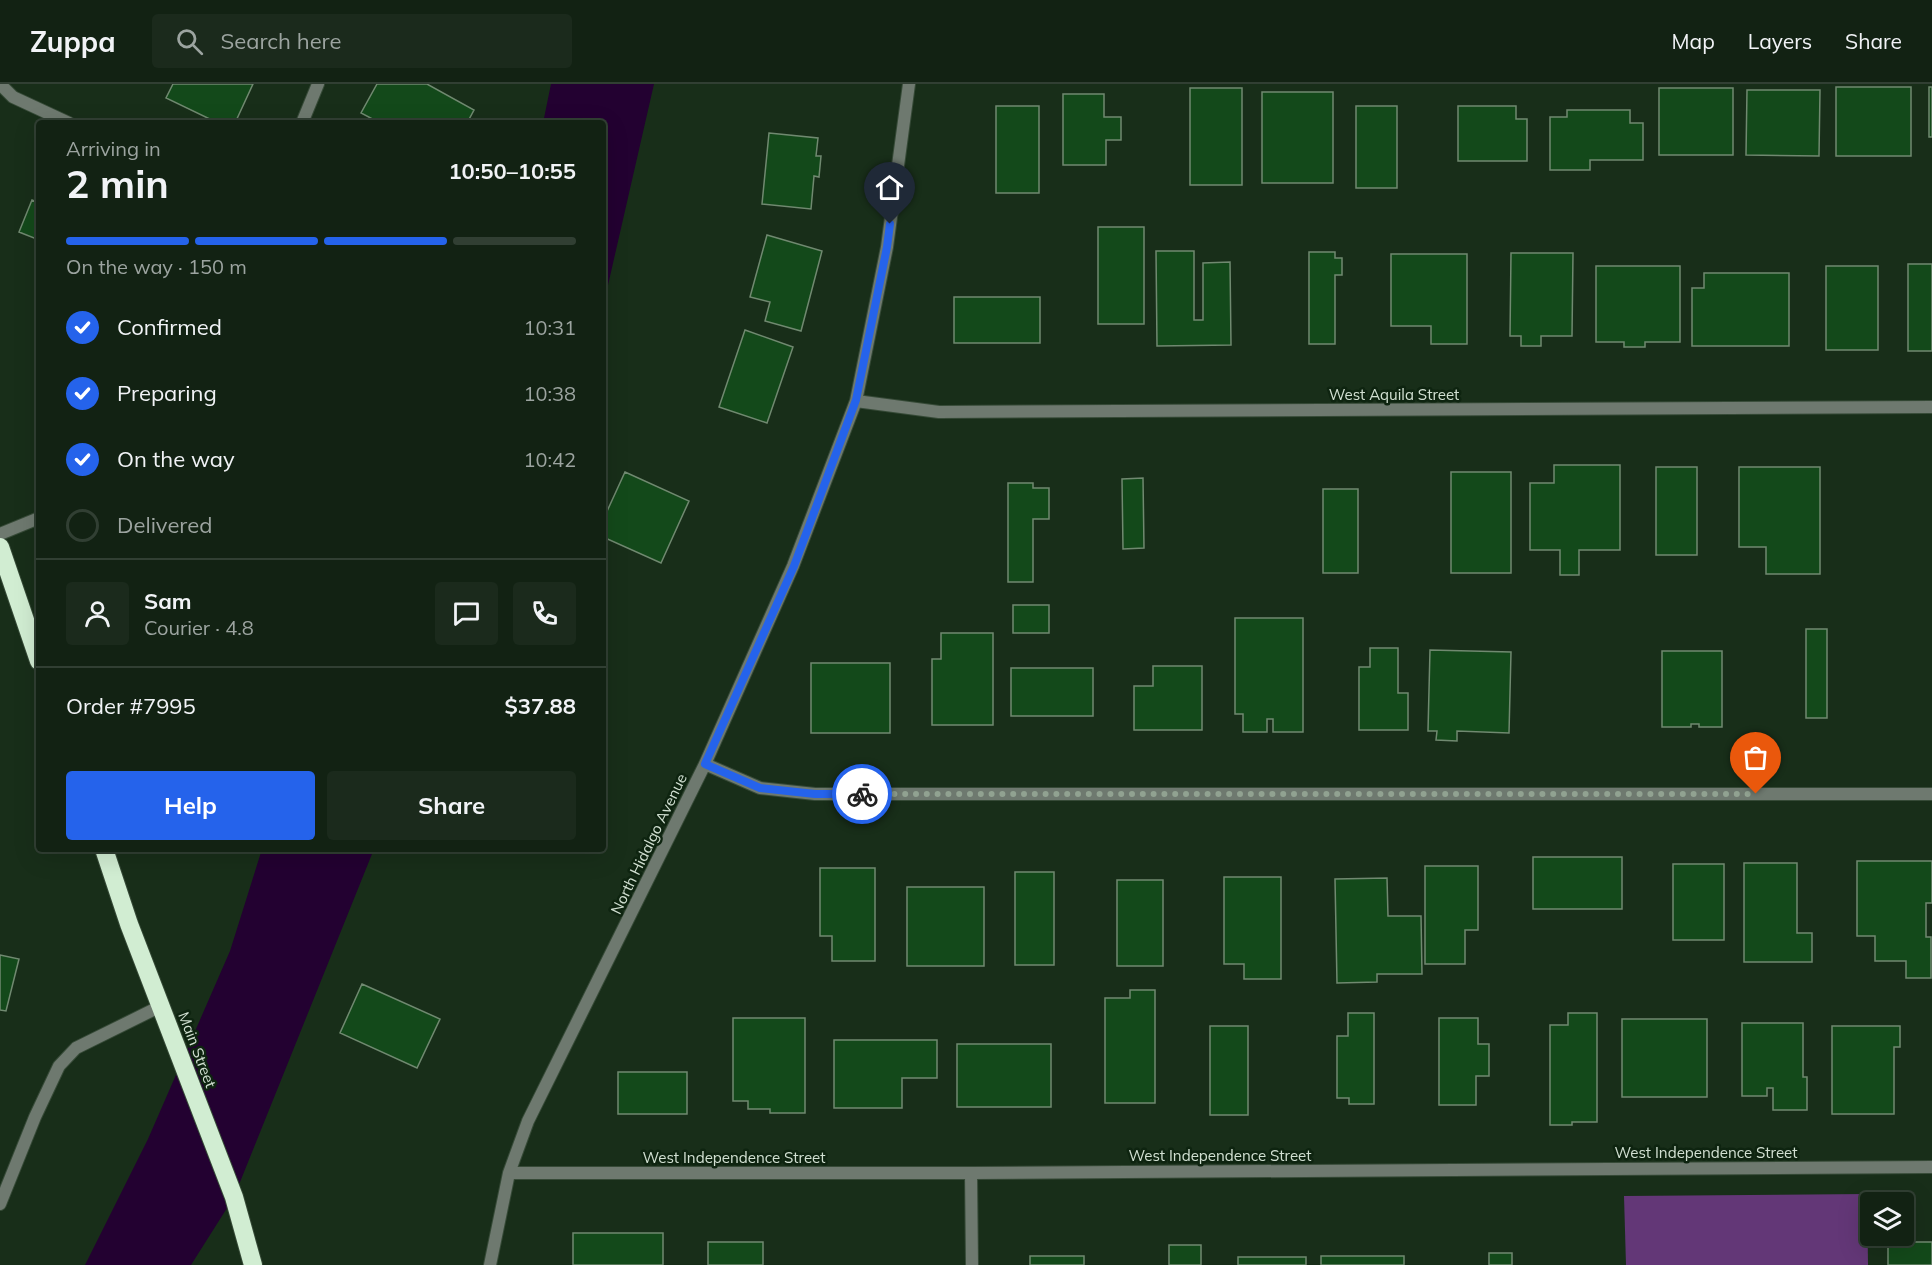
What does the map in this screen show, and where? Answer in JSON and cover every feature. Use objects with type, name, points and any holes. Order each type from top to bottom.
[{"type":"highway","points":[[0,548],[36,652]]},
{"type":"highway","name":"Main Street","points":[[105,852],[129,924],[234,1197],[253,1265]]},
{"type":"street","points":[[0,84],[13,97],[63,120]]},
{"type":"street","points":[[303,120],[318,84]]},
{"type":"street","name":"North Hidalgo Avenue","points":[[490,1265],[509,1173],[528,1121],[705,764],[794,566],[856,400],[887,247],[909,84]]},
{"type":"street","name":"West Aquila Street","points":[[856,400],[939,412],[1932,407]]},
{"type":"street","points":[[0,534],[36,519]]},
{"type":"street","points":[[705,764],[760,788],[815,794],[1932,794]]},
{"type":"street","points":[[0,1204],[59,1066],[76,1048],[161,1006]]},
{"type":"street","name":"West Independence Street","points":[[509,1173],[971,1173],[1932,1167]]},
{"type":"street","points":[[971,1173],[972,1265]]},
{"type":"shaded area","points":[[551,84],[654,84],[606,294],[606,120],[544,120]]},
{"type":"shaded area","points":[[261,852],[373,852],[234,1197],[191,1265],[85,1265],[148,1139],[230,951]]},
{"type":"shaded area","points":[[1860,1194],[1860,1246],[1868,1246],[1868,1265],[1626,1265],[1624,1196]]},
{"type":"building","points":[[173,84],[253,84],[236,120],[212,120],[166,98]]},
{"type":"building","points":[[377,84],[427,84],[474,110],[469,120],[374,120],[361,113]]},
{"type":"building","points":[[1836,87],[1911,87],[1911,156],[1836,156]]},
{"type":"building","points":[[1929,87],[1932,87],[1932,137],[1929,137]]},
{"type":"building","points":[[1190,88],[1242,88],[1242,185],[1190,185]]},
{"type":"building","points":[[1659,88],[1733,88],[1733,155],[1659,155]]},
{"type":"building","points":[[1747,90],[1820,90],[1819,156],[1746,155]]},
{"type":"building","points":[[1262,92],[1333,92],[1333,183],[1262,183]]},
{"type":"building","points":[[1063,94],[1104,94],[1104,117],[1121,117],[1121,140],[1106,140],[1106,165],[1063,165]]},
{"type":"building","points":[[996,106],[1039,106],[1039,193],[996,193]]},
{"type":"building","points":[[1356,106],[1397,106],[1397,188],[1356,188]]},
{"type":"building","points":[[1458,106],[1516,106],[1516,119],[1527,119],[1527,161],[1458,161]]},
{"type":"building","points":[[1567,110],[1630,110],[1630,123],[1643,123],[1643,160],[1590,160],[1590,170],[1550,170],[1550,117],[1567,117]]},
{"type":"building","points":[[769,133],[818,138],[816,156],[821,156],[819,177],[814,176],[811,209],[762,204]]},
{"type":"building","points":[[32,200],[36,202],[36,239],[19,232]]},
{"type":"building","points":[[1098,227],[1144,227],[1144,324],[1098,324]]},
{"type":"building","points":[[767,235],[822,251],[801,331],[765,321],[770,302],[750,297]]},
{"type":"building","points":[[1156,251],[1194,251],[1194,320],[1203,320],[1203,263],[1230,262],[1231,345],[1157,346]]},
{"type":"building","points":[[1309,252],[1335,252],[1335,258],[1342,258],[1342,275],[1335,275],[1335,344],[1309,344]]},
{"type":"building","points":[[1511,253],[1573,253],[1572,336],[1541,336],[1541,346],[1521,346],[1521,336],[1510,336]]},
{"type":"building","points":[[1391,254],[1467,254],[1467,344],[1431,344],[1431,326],[1391,326]]},
{"type":"building","points":[[1908,264],[1932,264],[1932,351],[1908,351]]},
{"type":"building","points":[[1596,266],[1680,266],[1680,342],[1645,342],[1645,347],[1624,347],[1624,342],[1596,342]]},
{"type":"building","points":[[1826,266],[1878,266],[1878,350],[1826,350]]},
{"type":"building","points":[[1704,273],[1789,273],[1789,346],[1692,346],[1692,288],[1704,288]]},
{"type":"building","points":[[954,297],[1040,297],[1040,343],[954,343]]},
{"type":"building","points":[[745,330],[793,347],[767,423],[719,407]]},
{"type":"building","points":[[1554,465],[1620,465],[1620,550],[1579,550],[1579,575],[1560,575],[1560,550],[1530,550],[1530,483],[1554,483]]},
{"type":"building","points":[[1656,467],[1697,467],[1697,555],[1656,555]]},
{"type":"building","points":[[1739,467],[1820,467],[1820,574],[1766,574],[1766,547],[1739,547]]},
{"type":"building","points":[[625,472],[689,501],[661,563],[606,538],[606,513]]},
{"type":"building","points":[[1451,472],[1511,472],[1511,573],[1451,573]]},
{"type":"building","points":[[1143,478],[1144,548],[1123,549],[1122,479]]},
{"type":"building","points":[[1008,483],[1033,483],[1033,488],[1049,488],[1049,519],[1033,519],[1033,582],[1008,582]]},
{"type":"building","points":[[1323,489],[1358,489],[1358,573],[1323,573]]},
{"type":"building","points":[[1013,605],[1049,605],[1049,633],[1013,633]]},
{"type":"building","points":[[1235,618],[1303,618],[1303,732],[1273,732],[1273,719],[1267,719],[1267,732],[1243,732],[1243,714],[1235,714]]},
{"type":"building","points":[[1806,629],[1827,629],[1827,718],[1806,718]]},
{"type":"building","points":[[941,633],[993,633],[993,725],[932,725],[932,659],[941,659]]},
{"type":"building","points":[[1370,648],[1398,648],[1398,693],[1408,693],[1408,730],[1359,730],[1359,667],[1370,667]]},
{"type":"building","points":[[1430,650],[1511,652],[1509,733],[1457,731],[1457,741],[1436,740],[1437,731],[1428,731]]},
{"type":"building","points":[[1662,651],[1722,651],[1722,727],[1699,727],[1699,724],[1691,724],[1691,727],[1662,727]]},
{"type":"building","points":[[811,663],[890,663],[890,733],[811,733]]},
{"type":"building","points":[[1153,666],[1202,666],[1202,730],[1134,730],[1134,686],[1153,686]]},
{"type":"building","points":[[1011,668],[1093,668],[1093,716],[1011,716]]},
{"type":"building","points":[[1533,857],[1622,857],[1622,909],[1533,909]]},
{"type":"building","points":[[1857,861],[1932,861],[1932,903],[1926,903],[1926,937],[1931,937],[1931,978],[1906,978],[1906,961],[1875,961],[1875,936],[1857,936]]},
{"type":"building","points":[[1744,863],[1797,863],[1797,933],[1812,933],[1812,962],[1744,962]]},
{"type":"building","points":[[1673,864],[1724,864],[1724,940],[1673,940]]},
{"type":"building","points":[[1425,866],[1478,866],[1478,930],[1465,930],[1465,964],[1425,964]]},
{"type":"building","points":[[820,868],[875,868],[875,961],[832,961],[832,936],[820,936]]},
{"type":"building","points":[[1015,872],[1054,872],[1054,965],[1015,965]]},
{"type":"building","points":[[1224,877],[1281,877],[1281,979],[1244,979],[1244,964],[1224,964]]},
{"type":"building","points":[[1387,878],[1388,916],[1421,916],[1422,974],[1377,974],[1377,982],[1337,983],[1335,879]]},
{"type":"building","points":[[1117,880],[1163,880],[1163,966],[1117,966]]},
{"type":"building","points":[[907,887],[984,887],[984,966],[907,966]]},
{"type":"building","points":[[0,955],[19,959],[6,1011],[0,1010]]},
{"type":"building","points":[[362,984],[440,1019],[417,1068],[340,1033]]},
{"type":"building","points":[[1130,990],[1155,990],[1155,1103],[1105,1103],[1105,998],[1130,998]]},
{"type":"building","points":[[1348,1013],[1374,1013],[1374,1104],[1349,1104],[1349,1098],[1337,1098],[1337,1036],[1348,1036]]},
{"type":"building","points":[[1568,1013],[1597,1013],[1597,1122],[1550,1125],[1550,1025],[1568,1025]]},
{"type":"building","points":[[733,1018],[805,1018],[805,1113],[770,1113],[770,1109],[748,1109],[748,1101],[733,1101]]},
{"type":"building","points":[[1439,1018],[1478,1018],[1478,1044],[1489,1044],[1489,1076],[1476,1076],[1476,1105],[1439,1105]]},
{"type":"building","points":[[1622,1019],[1707,1019],[1707,1097],[1622,1097]]},
{"type":"building","points":[[1742,1023],[1803,1023],[1803,1077],[1807,1077],[1807,1110],[1773,1110],[1773,1088],[1767,1088],[1767,1096],[1742,1096]]},
{"type":"building","points":[[1210,1026],[1248,1026],[1248,1115],[1210,1115]]},
{"type":"building","points":[[1832,1026],[1900,1026],[1900,1047],[1894,1047],[1894,1114],[1832,1114]]},
{"type":"building","points":[[834,1040],[937,1040],[937,1078],[902,1078],[902,1108],[834,1108]]},
{"type":"building","points":[[957,1044],[1051,1044],[1051,1107],[957,1107]]},
{"type":"building","points":[[618,1072],[687,1072],[687,1114],[618,1114]]},
{"type":"building","points":[[573,1233],[663,1233],[663,1265],[573,1265]]},
{"type":"building","points":[[708,1242],[763,1242],[763,1265],[708,1265]]},
{"type":"building","points":[[1914,1242],[1932,1242],[1932,1265],[1888,1265],[1888,1246],[1914,1246]]},
{"type":"building","points":[[1169,1245],[1201,1245],[1201,1265],[1169,1265]]},
{"type":"building","points":[[1489,1253],[1512,1253],[1512,1265],[1489,1265]]},
{"type":"building","points":[[1030,1256],[1084,1256],[1084,1265],[1030,1265]]},
{"type":"building","points":[[1321,1256],[1404,1256],[1404,1265],[1321,1265]]},
{"type":"building","points":[[1238,1257],[1306,1257],[1306,1265],[1238,1265]]},
{"type":"way so far","points":[[862,794],[1756,794]]},
{"type":"route","points":[[862,794],[815,794],[760,788],[705,764],[794,566],[856,400],[890,224]]}]
